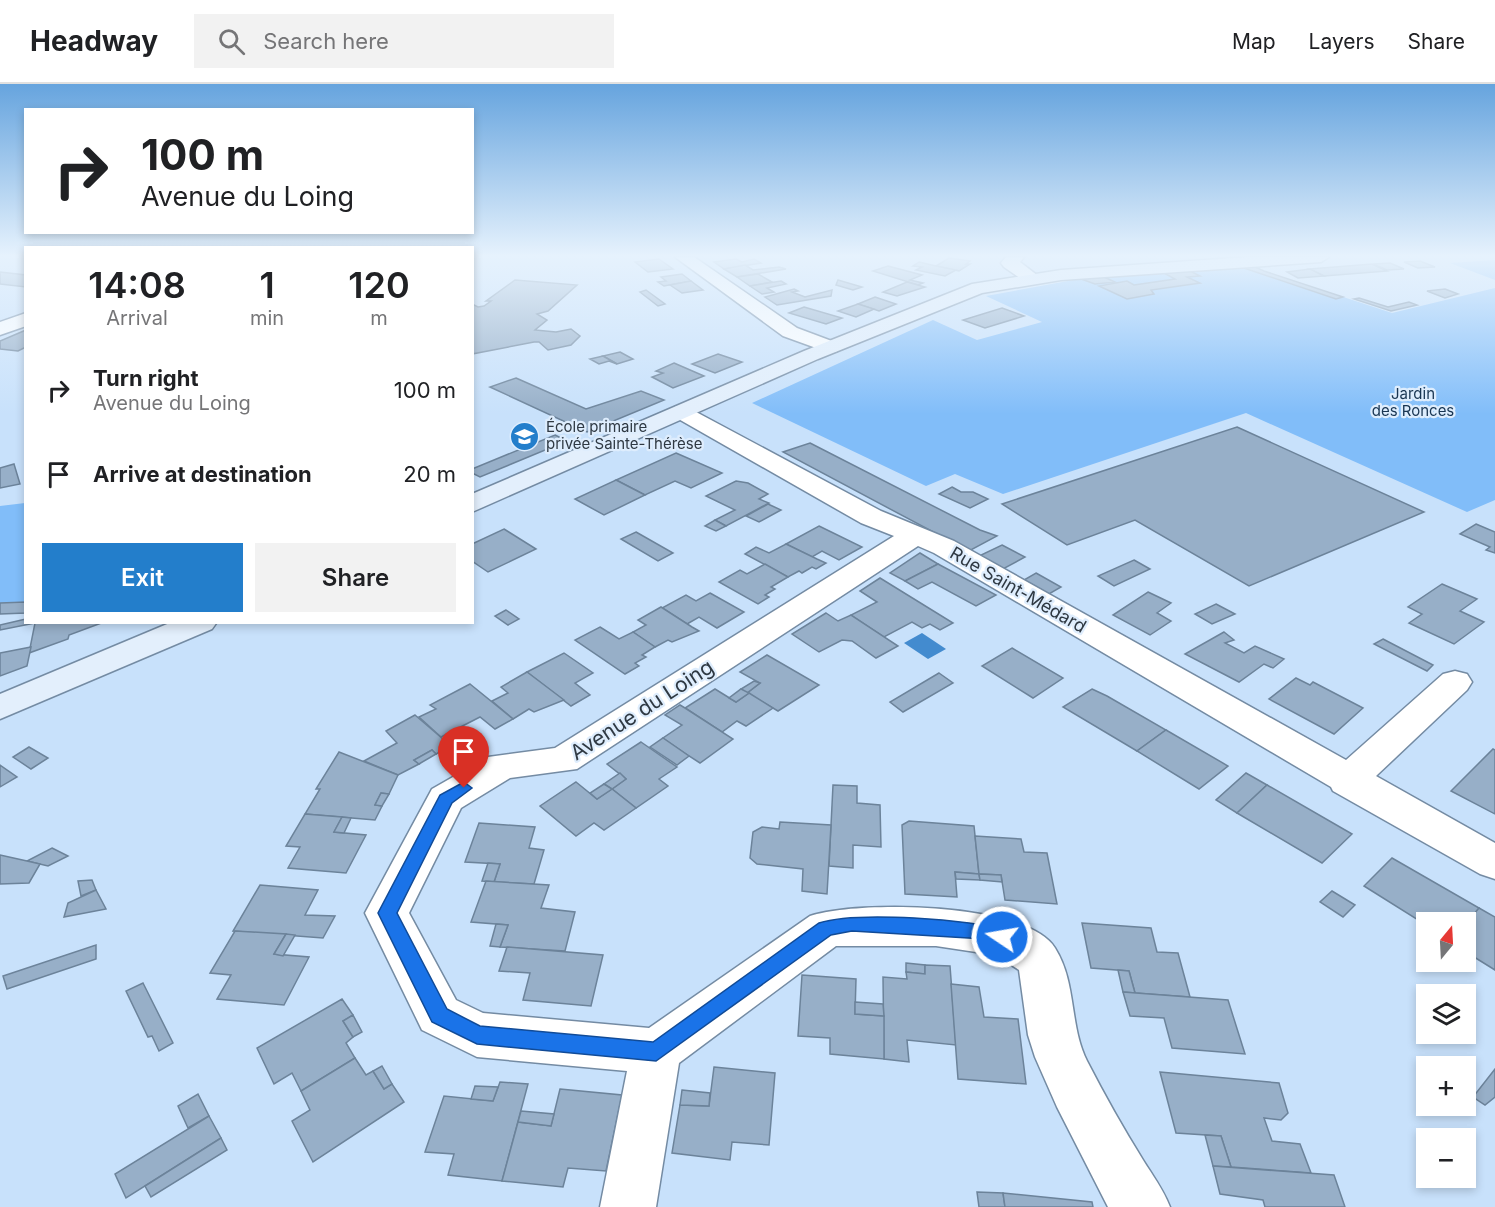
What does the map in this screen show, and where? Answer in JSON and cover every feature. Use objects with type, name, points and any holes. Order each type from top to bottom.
[{"type":"street","points":[[758,309],[790,332],[830,346]]},
{"type":"street","points":[[474,503],[830,346],[923,309]]},
{"type":"street","points":[[0,329],[24,320]]},
{"type":"street","name":"Rue Saint-Médard","points":[[682,412],[871,517],[954,553],[1347,781],[1495,863]]},
{"type":"street","name":"Avenue du Loing","points":[[656,1051],[477,1035],[440,1015],[387,913],[446,799],[501,766],[564,760],[916,535]]},
{"type":"street","points":[[0,707],[196,624]]},
{"type":"street","points":[[1347,781],[1455,682]]},
{"type":"street","points":[[628,1207],[656,1051],[826,929],[852,924],[985,931],[1019,942],[1034,954],[1045,975],[1055,1044],[1070,1081],[1142,1207]]},
{"type":"green space","name":"Jardin des Ronces","points":[[1015,309],[1381,309],[1392,313],[1407,309],[1495,309],[1495,500],[1467,512],[1246,413],[1003,494],[955,474],[926,486],[752,403],[933,320],[977,340],[1042,322]]},
{"type":"green space","points":[[24,503],[24,602],[0,603],[0,506]]},
{"type":"shaded area","points":[[922,633],[946,649],[928,659],[904,643]]},
{"type":"building","points":[[474,309],[550,309],[537,314],[547,320],[535,330],[556,332],[571,329],[580,336],[571,345],[548,350],[539,342],[474,354]]},
{"type":"building","points":[[798,309],[812,309],[842,318],[826,324],[789,313]]},
{"type":"building","points":[[843,309],[873,309],[856,317],[838,311]]},
{"type":"building","points":[[997,309],[1006,309],[1024,316],[985,328],[963,320]]},
{"type":"building","points":[[24,331],[24,348],[18,351],[0,349],[0,341]]},
{"type":"building","points":[[620,352],[633,359],[617,364],[603,356]]},
{"type":"building","points":[[718,354],[742,362],[715,373],[692,364]]},
{"type":"building","points":[[603,356],[617,364],[609,361],[599,364],[590,359]]},
{"type":"building","points":[[674,363],[704,376],[673,388],[652,377],[663,373],[656,371]]},
{"type":"building","points":[[516,378],[586,409],[641,391],[664,400],[587,432],[490,387]]},
{"type":"building","points":[[1237,427],[1424,512],[1249,586],[1135,520],[1067,545],[1002,504]]},
{"type":"building","points":[[555,435],[567,441],[480,477],[474,474],[474,468]]},
{"type":"building","points":[[810,443],[980,530],[997,536],[969,551],[783,452]]},
{"type":"building","points":[[676,453],[722,473],[691,488],[675,481],[645,495],[616,480]]},
{"type":"building","points":[[14,464],[20,484],[0,488],[0,468]]},
{"type":"building","points":[[616,480],[645,495],[604,515],[575,499]]},
{"type":"building","points":[[736,481],[748,483],[768,494],[759,499],[769,503],[726,526],[715,520],[735,510],[706,496]]},
{"type":"building","points":[[952,487],[961,492],[973,492],[988,499],[970,508],[939,494]]},
{"type":"building","points":[[768,504],[781,510],[759,522],[746,516]]},
{"type":"building","points":[[715,520],[726,526],[716,531],[705,526]]},
{"type":"building","points":[[1476,524],[1495,532],[1495,553],[1486,550],[1490,547],[1460,534]]},
{"type":"building","points":[[819,526],[862,547],[839,560],[822,551],[812,557],[786,544]]},
{"type":"building","points":[[504,529],[536,549],[488,572],[474,562],[474,543]]},
{"type":"building","points":[[636,532],[673,553],[658,561],[621,539]]},
{"type":"building","points":[[786,544],[826,563],[816,569],[812,567],[788,577],[745,554],[756,547],[769,553]]},
{"type":"building","points":[[1002,545],[1025,557],[1003,569],[979,556]]},
{"type":"building","points":[[920,553],[938,564],[905,581],[890,573]]},
{"type":"building","points":[[1134,560],[1150,569],[1114,586],[1098,576]]},
{"type":"building","points":[[765,564],[788,577],[771,587],[775,589],[765,595],[769,597],[758,604],[719,582],[740,570],[747,574]]},
{"type":"building","points":[[938,564],[996,595],[976,606],[932,582],[918,589],[905,581]]},
{"type":"building","points":[[1036,573],[1061,587],[1049,594],[1024,580]]},
{"type":"building","points":[[880,578],[953,623],[940,630],[930,624],[922,628],[912,622],[884,637],[851,615],[877,602],[860,591]]},
{"type":"building","points":[[1442,584],[1477,599],[1460,611],[1484,622],[1454,644],[1409,623],[1422,614],[1408,607]]},
{"type":"building","points":[[1148,592],[1171,603],[1157,613],[1171,621],[1150,635],[1113,615]]},
{"type":"building","points":[[710,593],[744,612],[717,628],[699,617],[687,624],[662,608],[686,595],[696,601]]},
{"type":"building","points":[[24,602],[24,613],[0,614],[0,603]]},
{"type":"building","points":[[1216,604],[1235,614],[1212,624],[1195,614]]},
{"type":"building","points":[[661,607],[699,631],[672,642],[668,640],[655,647],[633,632],[646,625],[638,620]]},
{"type":"building","points":[[506,610],[519,619],[508,625],[495,616]]},
{"type":"building","points":[[826,613],[838,621],[851,615],[898,646],[876,658],[852,641],[842,640],[819,652],[792,634]]},
{"type":"building","points":[[24,619],[24,624],[30,624],[0,630],[0,625]]},
{"type":"building","points":[[35,624],[99,624],[69,635],[68,639],[29,653]]},
{"type":"building","points":[[600,627],[619,639],[633,632],[655,647],[642,655],[646,657],[635,663],[639,666],[625,674],[575,640]]},
{"type":"building","points":[[1224,632],[1234,640],[1225,643],[1244,653],[1255,646],[1284,659],[1273,668],[1264,664],[1239,682],[1185,654]]},
{"type":"building","points":[[1383,639],[1433,665],[1427,671],[1374,644]]},
{"type":"building","points":[[31,647],[27,666],[0,676],[0,653]]},
{"type":"building","points":[[1012,648],[1063,678],[1033,698],[982,666]]},
{"type":"building","points":[[564,653],[593,673],[575,683],[590,695],[571,706],[527,672]]},
{"type":"building","points":[[767,655],[819,685],[778,711],[747,693],[760,683],[740,672]]},
{"type":"building","points":[[527,672],[564,700],[534,712],[529,709],[513,719],[492,701],[508,693],[501,687]]},
{"type":"building","points":[[939,673],[953,683],[903,712],[890,702]]},
{"type":"building","points":[[1296,678],[1310,685],[1313,682],[1363,708],[1334,734],[1269,699]]},
{"type":"building","points":[[754,681],[760,683],[747,693],[741,689]]},
{"type":"building","points":[[470,684],[513,719],[495,729],[480,717],[441,737],[419,717],[436,709],[430,705]]},
{"type":"building","points":[[715,689],[736,702],[749,693],[773,708],[746,726],[737,721],[722,732],[685,708]]},
{"type":"building","points":[[741,689],[749,693],[736,702],[729,698]]},
{"type":"building","points":[[1092,689],[1166,730],[1137,751],[1063,707]]},
{"type":"building","points":[[680,705],[733,739],[700,763],[689,756],[663,738],[682,725],[665,715]]},
{"type":"building","points":[[415,715],[451,746],[436,754],[432,750],[414,760],[419,764],[398,775],[364,761],[397,743],[386,731]]},
{"type":"building","points":[[1166,730],[1228,766],[1199,789],[1137,751]]},
{"type":"building","points":[[663,738],[689,756],[677,765],[650,747]]},
{"type":"building","points":[[641,742],[677,767],[659,779],[668,786],[636,808],[612,789],[626,779],[607,764]]},
{"type":"building","points":[[29,747],[48,758],[31,769],[13,757]]},
{"type":"building","points":[[1493,749],[1495,750],[1495,814],[1451,791]]},
{"type":"building","points":[[432,750],[436,754],[419,764],[414,760]]},
{"type":"building","points":[[339,752],[398,775],[389,794],[381,793],[375,805],[382,806],[375,820],[305,814],[320,789],[316,789]]},
{"type":"building","points":[[0,765],[17,777],[0,787]]},
{"type":"building","points":[[620,773],[626,779],[612,789],[604,784]]},
{"type":"building","points":[[1246,773],[1267,785],[1237,813],[1216,800]]},
{"type":"building","points":[[576,782],[597,799],[612,789],[636,808],[604,830],[594,823],[576,836],[540,806]]},
{"type":"building","points":[[604,784],[612,789],[597,799],[590,793]]},
{"type":"building","points":[[833,785],[857,786],[857,803],[880,805],[881,847],[853,845],[853,868],[829,866]]},
{"type":"building","points":[[1267,785],[1352,834],[1322,863],[1237,813]]},
{"type":"building","points":[[381,793],[389,794],[382,806],[375,805]]},
{"type":"building","points":[[305,814],[342,817],[334,832],[366,835],[346,873],[288,868],[300,847],[286,846]]},
{"type":"building","points":[[342,817],[351,818],[344,833],[334,832]]},
{"type":"building","points":[[909,821],[974,826],[979,874],[955,872],[957,897],[905,894],[902,825]]},
{"type":"building","points":[[780,822],[831,825],[827,894],[802,891],[803,869],[757,864],[750,858],[753,832],[762,827],[779,829]]},
{"type":"building","points":[[479,823],[535,827],[529,848],[544,850],[534,884],[494,882],[500,864],[465,862]]},
{"type":"building","points":[[975,836],[1021,839],[1024,852],[1047,853],[1057,904],[1005,900],[1001,875],[979,874]]},
{"type":"building","points":[[52,848],[68,856],[48,866],[27,861]]},
{"type":"building","points":[[0,855],[40,864],[29,883],[0,884]]},
{"type":"building","points":[[1392,858],[1479,908],[1476,912],[1416,912],[1416,919],[1364,886]]},
{"type":"building","points":[[488,863],[500,864],[494,882],[482,881]]},
{"type":"building","points":[[955,872],[979,874],[980,880],[956,879]]},
{"type":"building","points":[[979,874],[1001,875],[1002,882],[980,880]]},
{"type":"building","points":[[92,880],[96,890],[81,896],[78,881]]},
{"type":"building","points":[[486,881],[549,885],[541,908],[575,912],[565,951],[500,947],[508,925],[471,922]]},
{"type":"building","points":[[260,885],[318,890],[305,915],[335,916],[323,938],[233,931]]},
{"type":"building","points":[[96,890],[106,909],[64,917],[68,903]]},
{"type":"building","points":[[1332,891],[1355,905],[1343,917],[1320,902]]},
{"type":"building","points":[[1479,908],[1495,917],[1495,970],[1476,958],[1476,912]]},
{"type":"building","points":[[1082,923],[1151,928],[1157,952],[1178,953],[1190,997],[1135,993],[1129,971],[1091,968]]},
{"type":"building","points":[[496,924],[508,925],[500,947],[490,946]]},
{"type":"building","points":[[235,931],[286,934],[274,954],[309,957],[284,1005],[217,999],[231,975],[210,973]]},
{"type":"building","points":[[286,934],[295,935],[283,956],[274,954]]},
{"type":"building","points":[[96,945],[96,959],[7,989],[3,976]]},
{"type":"building","points":[[507,947],[603,955],[591,1006],[523,1000],[530,973],[499,971]]},
{"type":"building","points":[[906,963],[925,965],[925,974],[906,972]]},
{"type":"building","points":[[925,965],[950,966],[956,1045],[907,1040],[909,1062],[884,1059],[883,977],[907,979],[906,972],[925,974]]},
{"type":"building","points":[[1118,970],[1129,971],[1135,993],[1123,992]]},
{"type":"building","points":[[802,975],[856,979],[855,1014],[884,1016],[884,1059],[830,1054],[830,1038],[798,1036]]},
{"type":"building","points":[[143,983],[173,1043],[159,1051],[152,1036],[148,1037],[126,991]]},
{"type":"building","points":[[951,984],[979,987],[984,1017],[1018,1019],[1026,1084],[958,1079]]},
{"type":"building","points":[[1123,992],[1228,1000],[1245,1054],[1172,1048],[1164,1018],[1130,1016]]},
{"type":"building","points":[[342,999],[353,1015],[343,1021],[353,1037],[346,1043],[355,1058],[301,1091],[292,1073],[274,1084],[257,1048]]},
{"type":"building","points":[[855,1002],[883,1004],[884,1016],[855,1014]]},
{"type":"building","points":[[353,1015],[362,1032],[353,1037],[343,1021]]},
{"type":"building","points":[[355,1058],[366,1075],[373,1071],[384,1089],[392,1084],[404,1102],[313,1162],[292,1121],[310,1110],[301,1091]]},
{"type":"building","points":[[382,1066],[392,1084],[384,1089],[373,1071]]},
{"type":"building","points":[[714,1067],[775,1073],[769,1145],[732,1142],[730,1160],[672,1153],[680,1105],[709,1106]]},
{"type":"building","points":[[1495,1069],[1495,1097],[1485,1105],[1476,1099],[1476,1093]]},
{"type":"building","points":[[1160,1072],[1279,1083],[1288,1113],[1281,1120],[1264,1118],[1272,1141],[1300,1144],[1311,1173],[1231,1167],[1221,1136],[1176,1133]]},
{"type":"building","points":[[500,1082],[528,1084],[502,1181],[448,1175],[454,1154],[425,1152],[444,1096],[493,1101]]},
{"type":"building","points":[[475,1086],[498,1087],[493,1101],[471,1099]]},
{"type":"building","points":[[560,1089],[622,1095],[606,1171],[568,1168],[563,1187],[502,1181],[518,1122],[551,1126]]},
{"type":"building","points":[[682,1090],[710,1093],[709,1106],[680,1105]]},
{"type":"building","points":[[198,1094],[209,1116],[188,1128],[178,1106]]},
{"type":"building","points":[[521,1111],[554,1114],[551,1126],[518,1122]]},
{"type":"building","points":[[209,1116],[221,1138],[126,1198],[115,1174]]},
{"type":"building","points":[[1205,1135],[1221,1136],[1231,1167],[1213,1166]]},
{"type":"building","points":[[221,1138],[227,1150],[151,1197],[145,1186]]},
{"type":"building","points":[[1213,1166],[1334,1175],[1345,1207],[1265,1207],[1263,1200],[1220,1194]]},
{"type":"building","points":[[977,1192],[1003,1193],[1005,1207],[979,1207]]},
{"type":"building","points":[[1003,1193],[1092,1202],[1093,1207],[1005,1207]]},
{"type":"place","name":"École primaire privée Sainte-Thérèse","points":[[525,436]]},
{"type":"route","points":[[464,788],[446,799],[387,913],[440,1015],[477,1035],[656,1051],[826,929],[852,924],[985,931],[1002,937]]}]
